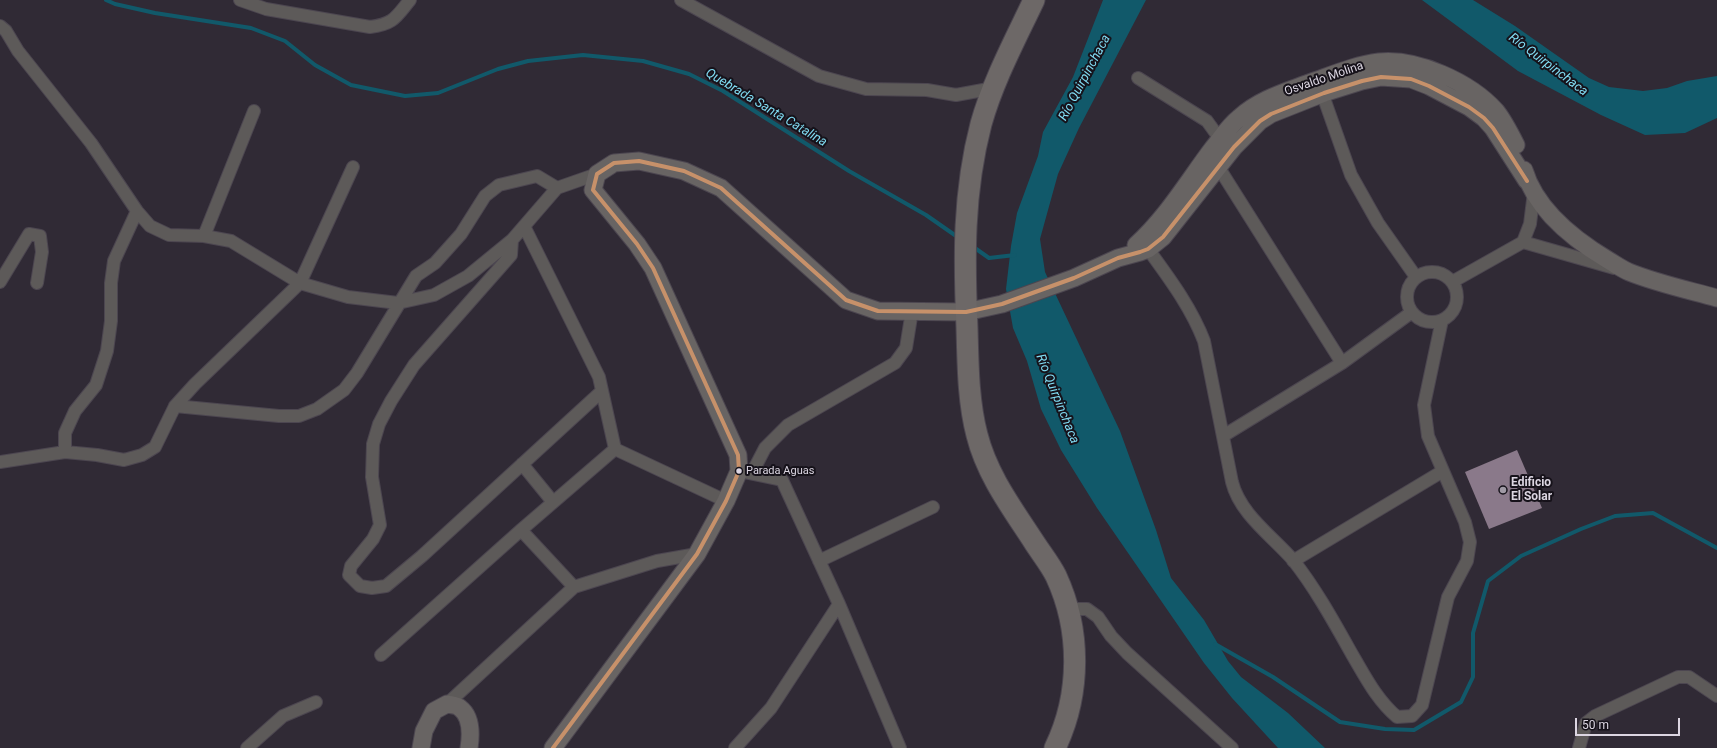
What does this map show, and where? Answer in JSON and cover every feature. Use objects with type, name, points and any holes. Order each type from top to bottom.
[{"type":"highway","points":[[1034,0],[994,88],[982,123],[970,171],[965,219],[966,312],[971,401],[976,433],[984,458],[999,488],[1055,575],[1070,619],[1075,653],[1074,682],[1067,716],[1058,745]]},
{"type":"street","points":[[240,0],[266,9],[370,27],[384,25],[394,20],[410,0]]},
{"type":"street","points":[[681,0],[819,76],[866,90],[926,90],[956,95],[994,88]]},
{"type":"street","points":[[0,26],[6,31],[18,51],[91,143],[137,211],[150,226],[169,235],[204,236],[232,241],[300,283],[348,297],[398,303],[434,295],[468,276],[512,240],[557,188],[597,174],[614,163],[639,161],[684,171],[721,188],[846,300],[878,311],[966,312],[1002,304],[1074,278],[1118,258],[1148,249],[1163,237],[1211,164],[1342,363]]},
{"type":"street","name":"Osvaldo Molina","points":[[1118,258],[1135,247],[1153,230],[1211,164],[1227,143],[1231,125],[1250,109],[1281,94],[1320,87],[1360,66],[1388,62],[1420,66],[1451,79],[1479,95],[1495,110],[1503,121],[1518,149],[1531,186],[1551,215],[1567,231],[1591,249],[1628,272],[1717,298]]},
{"type":"street","points":[[1138,78],[1207,121],[1227,143]]},
{"type":"street","points":[[1320,87],[1351,175],[1378,223],[1416,277]]},
{"type":"street","points":[[204,236],[254,111]]},
{"type":"street","points":[[0,462],[64,452],[97,455],[124,460],[142,455],[155,447],[175,406],[300,283],[353,167]]},
{"type":"street","points":[[597,174],[594,190],[637,244],[653,268],[746,472]]},
{"type":"street","points":[[175,406],[279,416],[299,416],[317,409],[344,390],[357,373],[398,303],[416,276],[435,263],[461,234],[485,196],[498,185],[537,176],[557,188]]},
{"type":"street","points":[[1452,282],[1523,242],[1530,224],[1531,186]]},
{"type":"street","points":[[64,452],[65,433],[75,411],[96,385],[106,350],[111,321],[111,283],[114,261],[137,211]]},
{"type":"street","points":[[524,226],[599,377],[615,449]]},
{"type":"street","points":[[0,282],[29,234],[40,236],[42,252],[37,283]]},
{"type":"street","points":[[512,240],[511,255],[414,365],[390,401],[379,424],[373,444],[372,477],[380,525],[373,539],[351,566],[349,575],[360,586],[372,588],[386,586],[422,556],[602,391]]},
{"type":"street","points":[[1523,242],[1578,259],[1628,272]]},
{"type":"street","points":[[1148,249],[1174,285],[1198,326],[1204,341],[1235,492],[1239,501],[1293,561],[1327,611],[1375,693],[1385,707],[1397,717],[1412,716],[1422,705],[1448,597],[1467,561],[1470,542],[1464,522],[1428,436],[1424,405],[1442,320]]},
{"type":"street","points":[[1431,272],[1439,273],[1446,276],[1452,282],[1457,296],[1456,303],[1453,310],[1442,320],[1434,322],[1425,321],[1412,312],[1407,297],[1408,290],[1416,277],[1431,272]]},
{"type":"street","points":[[553,748],[697,554],[726,501],[765,448],[788,425],[895,363],[906,348],[912,311]]},
{"type":"street","points":[[1223,436],[1342,363],[1412,312]]},
{"type":"street","points":[[615,449],[726,501]]},
{"type":"street","points":[[381,655],[521,530],[615,449]]},
{"type":"street","points":[[522,464],[553,502]]},
{"type":"street","points":[[1293,561],[1443,471]]},
{"type":"street","points":[[746,472],[782,480],[839,604],[900,748]]},
{"type":"street","points":[[819,561],[933,507]]},
{"type":"street","points":[[521,530],[574,587]]},
{"type":"street","points":[[421,748],[424,731],[434,711],[447,704],[574,587],[657,561],[697,554]]},
{"type":"street","points":[[735,748],[771,708],[839,604]]},
{"type":"street","points":[[1067,609],[1087,609],[1098,617],[1110,636],[1127,653],[1232,748]]},
{"type":"street","points":[[1579,748],[1586,723],[1596,716],[1678,677],[1689,677],[1717,696]]},
{"type":"street","points":[[247,748],[283,716],[316,702]]},
{"type":"street","points":[[447,704],[460,707],[466,714],[471,731],[469,748]]},
{"type":"water","name":"Río Quirpinchaca","points":[[1103,0],[1146,0],[1079,128],[1058,174],[1040,239],[1045,272],[1120,431],[1156,530],[1171,578],[1204,620],[1228,661],[1241,677],[1288,713],[1325,748],[1278,748],[1232,698],[1204,663],[1097,508],[1061,450],[1041,409],[1027,361],[1013,328],[1006,289],[1011,246],[1017,213],[1038,156],[1043,132],[1073,77]]},
{"type":"water","name":"Río Quirpinchaca","points":[[1422,0],[1473,0],[1515,26],[1589,78],[1609,87],[1643,91],[1667,88],[1687,81],[1717,76],[1717,118],[1685,133],[1645,135],[1601,115],[1518,71]]},
{"type":"building","name":"Edificio El Solar","points":[[1517,450],[1542,508],[1489,529],[1465,472]]},
{"type":"waterway","name":"Quebrada Santa Catalina","points":[[106,0],[115,4],[155,13],[251,28],[285,41],[315,65],[351,85],[405,96],[438,93],[498,69],[528,61],[583,55],[643,61],[689,74],[723,91],[849,171],[926,215],[959,238]]},
{"type":"waterway","name":"Quebrada Santa Catalina","points":[[972,246],[989,258],[1015,255]]},
{"type":"waterway","points":[[1215,644],[1273,677],[1340,722],[1385,729],[1414,730],[1461,702],[1473,677],[1473,633],[1488,581],[1521,556],[1581,529],[1615,516],[1653,513],[1717,548]]},
{"type":"transit line","points":[[553,748],[697,554],[726,501],[739,471],[738,455],[653,268],[637,244],[593,190],[597,174],[614,163],[639,161],[684,171],[721,188],[846,300],[878,311],[966,312],[1002,304],[1074,278],[1118,258],[1148,249],[1163,237],[1234,147],[1260,121],[1271,114],[1324,93],[1362,81],[1381,77],[1411,79],[1429,86],[1469,107],[1484,118],[1493,128],[1527,181]]},
{"type":"place","name":"Parada Aguas","points":[[739,471]]},
{"type":"place","name":"Edificio El Solar","points":[[1503,490]]}]
